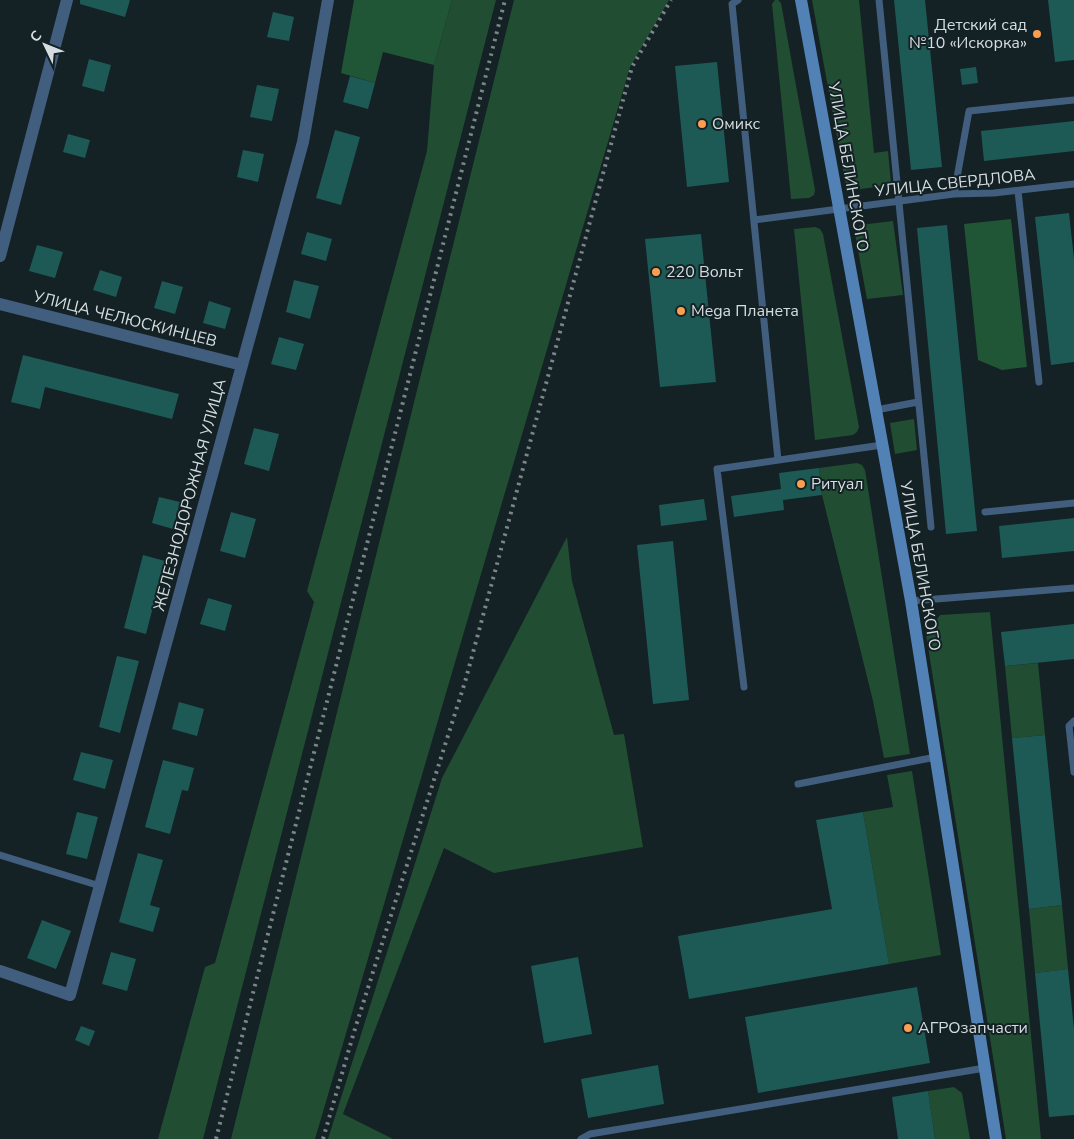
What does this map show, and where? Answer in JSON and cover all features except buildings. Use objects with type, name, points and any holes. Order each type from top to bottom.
[{"type":"street","points":[[0,256],[66,0]]},
{"type":"street","name":"ЖЕЛЕЗНОДОРОЖНАЯ УЛИЦА","points":[[0,971],[70,995],[303,142],[328,0]]},
{"type":"street","name":"УЛИЦА БЕЛИНСКОГО","points":[[801,0],[911,601],[996,1139]]},
{"type":"street","name":"УЛИЦА ЧЕЛЮСКИНЦЕВ","points":[[0,304],[242,365]]},
{"type":"lane","points":[[738,0],[732,4],[778,460]]},
{"type":"lane","points":[[879,0],[931,527]]},
{"type":"lane","points":[[954,194],[969,112],[1074,100]]},
{"type":"lane","name":"УЛИЦА СВЕРДЛОВА","points":[[754,220],[954,194],[994,193],[1074,184]]},
{"type":"lane","points":[[1018,191],[1039,382]]},
{"type":"lane","points":[[876,410],[918,402]]},
{"type":"lane","points":[[744,686],[717,469],[882,445]]},
{"type":"lane","points":[[986,512],[1074,503]]},
{"type":"lane","points":[[911,601],[1074,588]]},
{"type":"lane","points":[[1074,721],[1070,726],[1074,772]]},
{"type":"lane","points":[[798,784],[936,757]]},
{"type":"lane","points":[[0,854],[100,886]]},
{"type":"lane","points":[[581,1139],[590,1134],[985,1068]]},
{"type":"green space","points":[[354,0],[452,0],[434,65],[383,52],[375,83],[341,73]]},
{"type":"green space","points":[[452,0],[496,0],[203,1139],[158,1139],[205,967],[215,963],[314,602],[307,591],[427,151],[434,65]]},
{"type":"green space","points":[[514,0],[669,0],[630,67],[315,1139],[231,1139]]},
{"type":"green space","points":[[775,0],[781,3],[815,190],[814,195],[809,198],[791,199],[772,4]]},
{"type":"green space","points":[[812,0],[859,0],[874,153],[888,151],[891,183],[889,185],[847,191]]},
{"type":"green space","points":[[1011,219],[1027,367],[1002,370],[978,360],[964,224]]},
{"type":"green space","points":[[893,221],[903,295],[867,299],[855,234],[860,225]]},
{"type":"green space","points":[[815,227],[820,229],[823,234],[859,427],[853,435],[815,440],[794,229]]},
{"type":"green space","points":[[914,419],[917,450],[895,454],[890,423]]},
{"type":"green space","points":[[857,463],[862,465],[865,470],[910,754],[884,758],[873,701],[822,495],[819,468]]},
{"type":"green space","points":[[567,537],[572,581],[614,735],[624,734],[643,847],[494,873],[444,848],[343,1114],[393,1139],[328,1139],[442,778]]},
{"type":"green space","points":[[990,612],[1041,1139],[1006,1139],[926,634],[940,615]]},
{"type":"green space","points":[[1038,663],[1045,735],[1012,738],[1005,666]]},
{"type":"green space","points":[[912,771],[941,955],[889,964],[863,812],[893,807],[887,775]]},
{"type":"green space","points":[[1062,905],[1068,969],[1035,973],[1029,909]]},
{"type":"green space","points":[[954,1087],[962,1093],[970,1139],[935,1139],[928,1091]]},
{"type":"railway","points":[[216,1139],[505,0]]},
{"type":"railway","points":[[323,1139],[354,1032],[465,682],[632,67],[671,0]]},
{"type":"place","name":"Детский сад №10 «Искорка»","points":[[1037,34]]},
{"type":"place","name":"Омикс","points":[[702,124]]},
{"type":"place","name":"220 Вольт","points":[[656,272]]},
{"type":"place","name":"Mega Планета","points":[[681,311]]},
{"type":"place","name":"Ритуал","points":[[801,484]]},
{"type":"place","name":"АГРОзапчасти","points":[[908,1028]]}]
